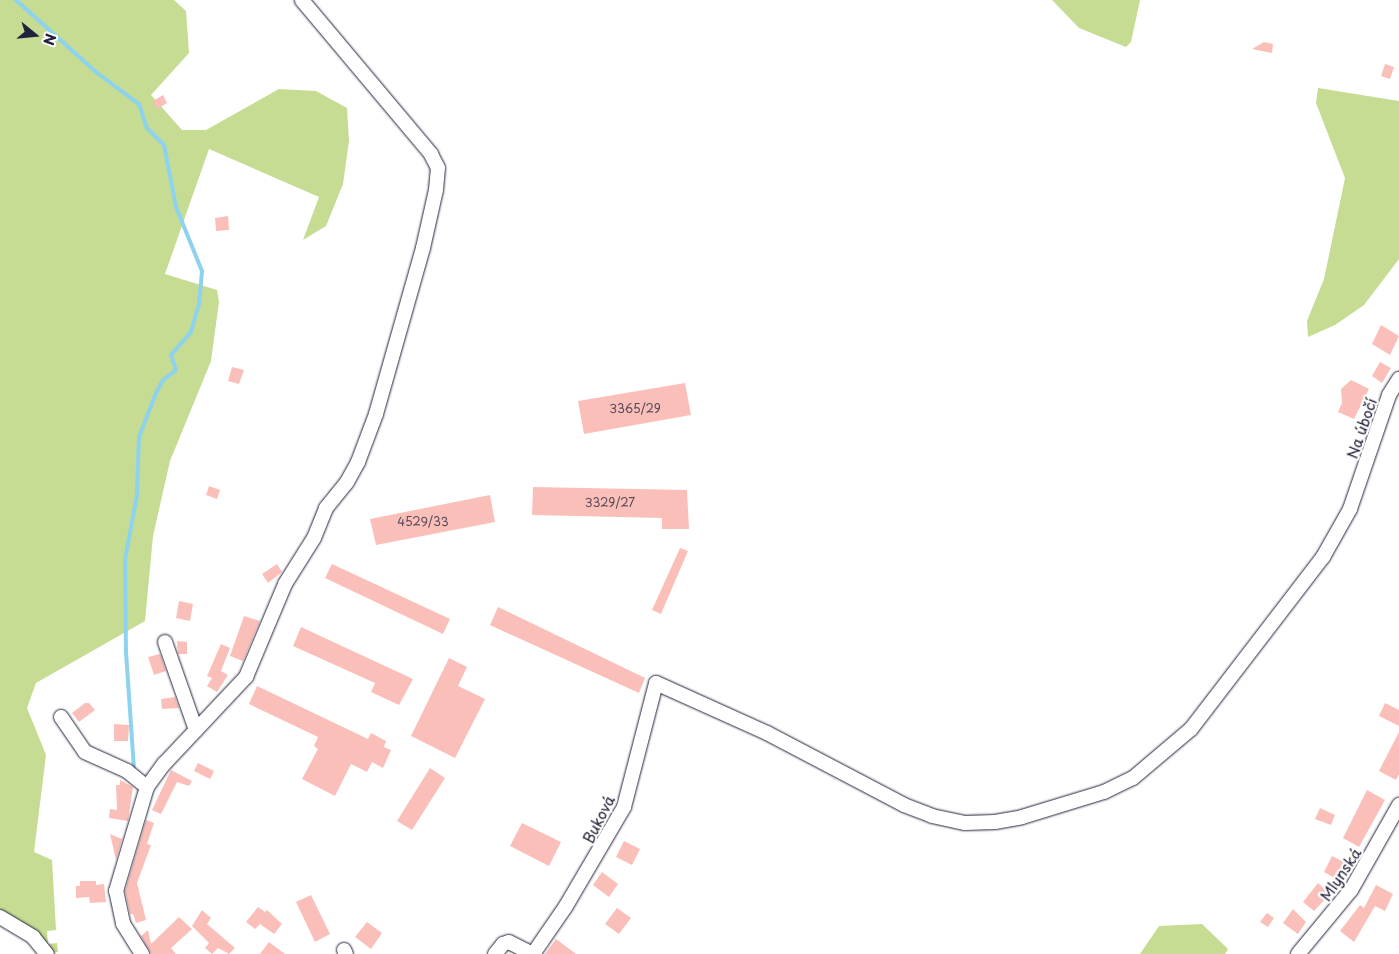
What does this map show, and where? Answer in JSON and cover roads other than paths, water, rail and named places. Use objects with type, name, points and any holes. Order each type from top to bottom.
[{"type":"street","points":[[142,954],[123,923],[116,891],[148,787],[196,730],[246,677],[285,584],[314,538],[326,508],[347,482],[368,440],[423,248],[438,168],[408,124],[302,0]]},
{"type":"street","name":"Na úbočí","points":[[656,683],[705,703],[876,791],[932,816],[965,823],[995,822],[1022,817],[1104,792],[1133,778],[1191,729],[1318,564],[1340,530],[1389,395],[1399,379]]},
{"type":"street","points":[[165,642],[196,730]]},
{"type":"street","name":"Buková","points":[[533,954],[589,868],[624,807],[656,683]]},
{"type":"street","points":[[62,717],[85,752],[126,771],[148,787]]},
{"type":"street","name":"Mlynská","points":[[1298,954],[1356,883],[1399,805]]},
{"type":"street","points":[[0,917],[33,937],[47,954]]},
{"type":"street","points":[[496,954],[502,944],[509,942],[533,954]]},
{"type":"waterway","points":[[16,0],[96,72],[139,104],[147,128],[164,145],[176,207],[202,271],[199,304],[191,332],[171,355],[176,370],[163,380],[139,437],[137,495],[125,560],[126,652],[134,769]]}]
